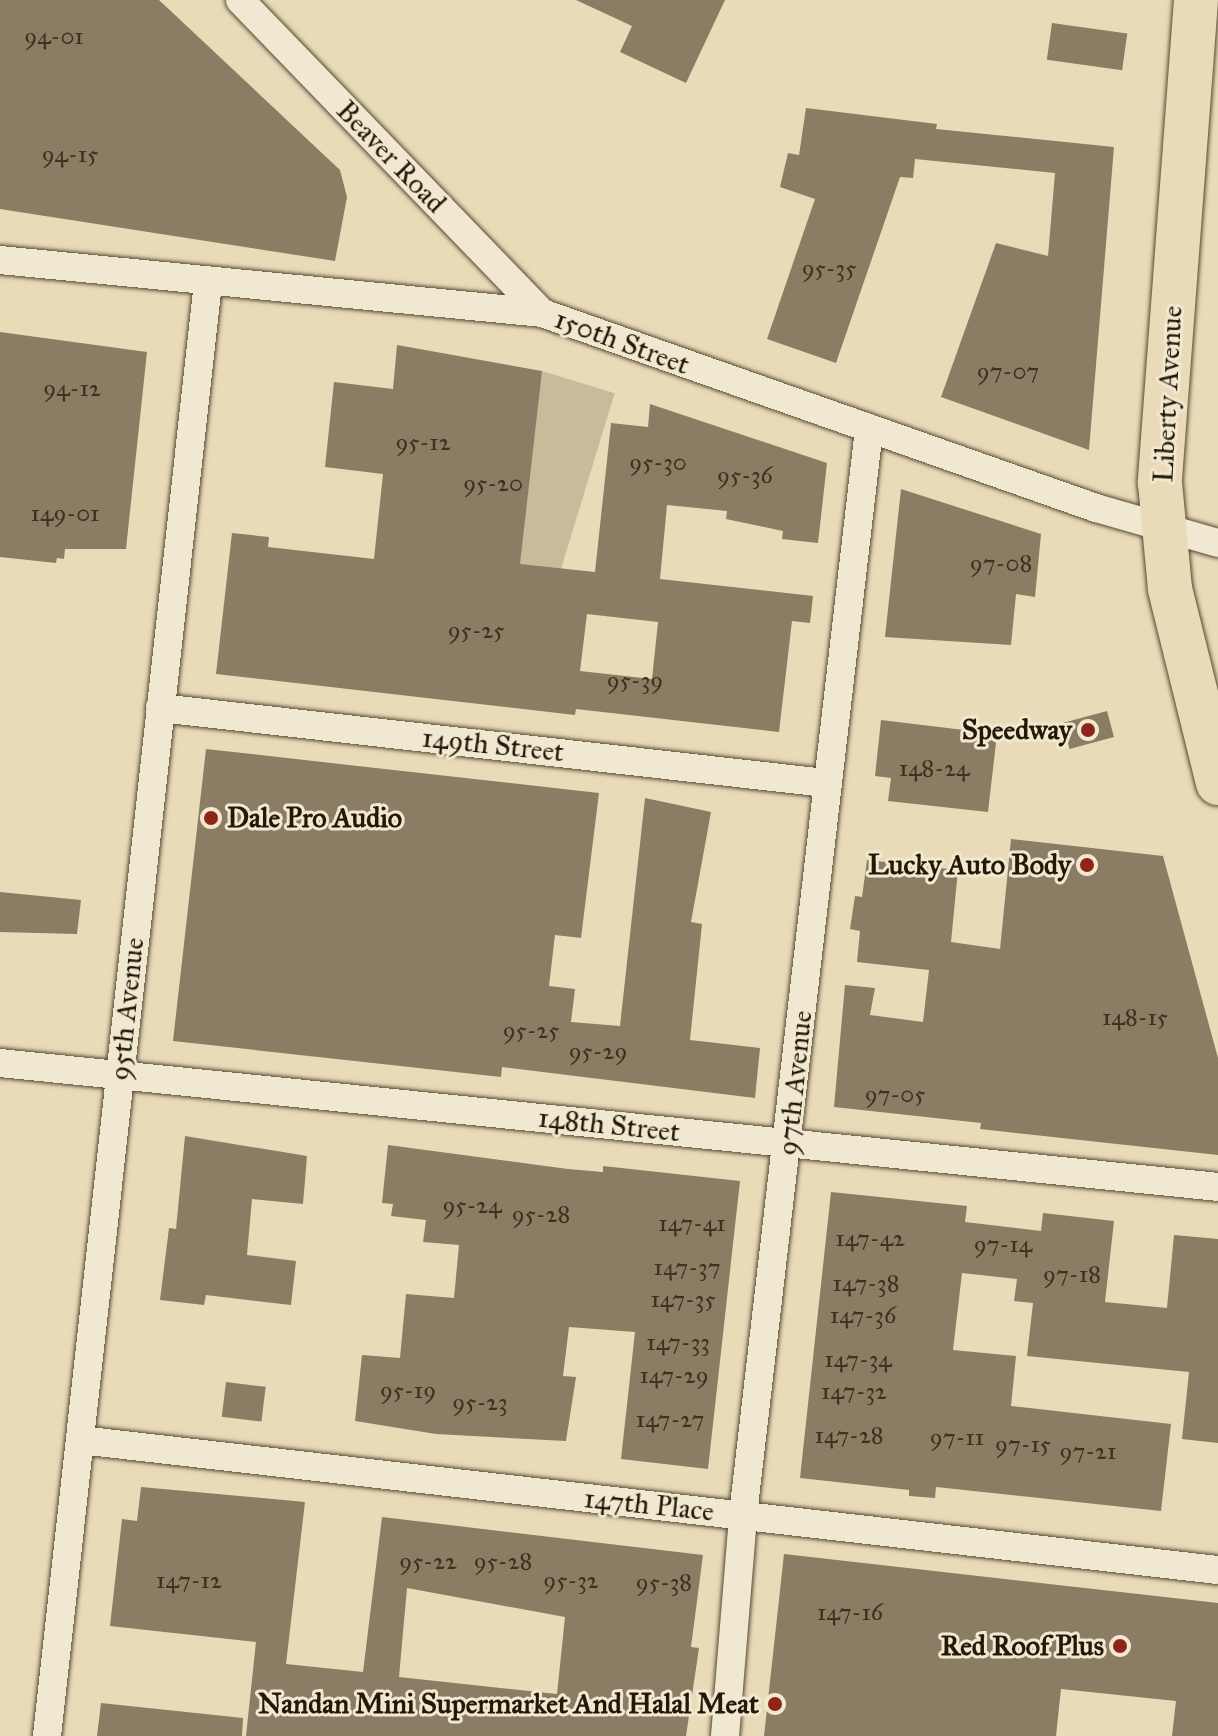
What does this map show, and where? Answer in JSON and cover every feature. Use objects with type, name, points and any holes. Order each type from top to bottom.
[{"type":"main road","name":"Liberty Avenue","points":[[1196,0],[1160,483],[1170,589],[1218,783]]},
{"type":"street","name":"Beaver Road","points":[[240,0],[542,313]]},
{"type":"street","name":"150th Street","points":[[0,260],[542,313],[869,430],[1218,543]]},
{"type":"street","name":"95th Avenue","points":[[47,1736],[208,282]]},
{"type":"street","name":"97th Avenue","points":[[725,1736],[743,1515],[789,1143],[826,783],[869,430]]},
{"type":"street","name":"149th Street","points":[[160,708],[826,783]]},
{"type":"street","name":"148th Street","points":[[0,1063],[1218,1187]]},
{"type":"street","name":"147th Place","points":[[80,1440],[1218,1570]]},
{"type":"shaded area","points":[[542,371],[615,393],[558,579],[485,557]]},
{"type":"building","points":[[0,0],[159,0],[340,170],[347,197],[335,261],[0,209]]},
{"type":"building","points":[[576,0],[725,0],[686,83],[620,52],[632,26]]},
{"type":"building","points":[[1052,23],[1127,34],[1122,70],[1047,60]]},
{"type":"building","points":[[806,108],[937,124],[936,129],[1114,147],[1089,450],[941,397],[996,243],[1048,256],[1055,173],[915,159],[913,178],[900,177],[836,363],[767,339],[815,199],[780,187],[788,153],[799,155]]},
{"type":"building","points":[[0,332],[147,352],[126,549],[65,549],[64,559],[57,558],[56,563],[0,557]]},
{"type":"building","points":[[397,345],[542,371],[520,564],[595,572],[611,423],[648,427],[650,404],[827,463],[818,543],[782,539],[783,531],[726,519],[727,511],[667,505],[660,579],[813,596],[810,623],[792,621],[779,732],[576,709],[575,715],[216,674],[232,533],[269,537],[268,547],[374,559],[383,474],[325,467],[334,382],[393,389]],"holes":[[[587,614],[658,622],[652,679],[580,671]]]},
{"type":"building","points":[[901,489],[1041,534],[1035,597],[1016,594],[1011,645],[885,637]]},
{"type":"building","name":"Speedway","points":[[1107,711],[1114,737],[1070,749],[1063,723]]},
{"type":"building","points":[[881,720],[997,734],[988,812],[888,801],[891,778],[875,776]]},
{"type":"building","points":[[206,749],[599,793],[581,938],[555,935],[549,986],[575,989],[571,1022],[620,1026],[645,798],[711,812],[691,922],[702,924],[690,1040],[760,1048],[755,1098],[502,1067],[501,1077],[173,1041]]},
{"type":"building","points":[[1011,839],[1163,856],[1218,1058],[1218,1155],[980,1129],[981,1123],[834,1107],[845,985],[875,988],[870,1015],[923,1022],[929,970],[857,962],[860,931],[850,929],[855,896],[862,897],[867,860],[958,870],[951,942],[1000,949]]},
{"type":"building","points":[[0,892],[81,900],[77,934],[0,932]]},
{"type":"building","points":[[185,1136],[307,1156],[303,1204],[252,1199],[247,1255],[296,1261],[291,1305],[206,1295],[204,1305],[160,1300],[169,1228],[176,1229]]},
{"type":"building","points":[[388,1145],[568,1169],[603,1172],[603,1166],[740,1181],[708,1469],[621,1459],[635,1332],[569,1327],[563,1376],[576,1377],[566,1441],[436,1434],[355,1421],[362,1355],[400,1358],[406,1294],[454,1298],[459,1245],[423,1242],[426,1220],[391,1216],[393,1204],[382,1203]]},
{"type":"building","points":[[831,1192],[967,1206],[965,1222],[1041,1231],[1043,1213],[1114,1221],[1105,1302],[1167,1308],[1174,1235],[1218,1239],[1218,1443],[1182,1439],[1189,1372],[1027,1356],[1033,1303],[1014,1301],[1017,1279],[962,1273],[953,1350],[1016,1356],[1011,1406],[1171,1424],[1161,1511],[936,1487],[935,1498],[909,1496],[909,1490],[800,1478]]},
{"type":"building","points":[[226,1382],[266,1387],[261,1422],[222,1417]]},
{"type":"building","points":[[141,1487],[305,1502],[286,1664],[363,1672],[382,1517],[703,1555],[691,1647],[699,1648],[686,1736],[246,1736],[256,1642],[110,1626],[122,1519],[137,1521]],"holes":[[[407,1588],[565,1617],[557,1694],[399,1677]]]},
{"type":"building","points":[[784,1554],[1218,1603],[1218,1736],[1172,1736],[1176,1701],[1061,1689],[1056,1736],[764,1736]]},
{"type":"building","points":[[101,1703],[243,1718],[242,1736],[97,1736]]},
{"type":"place","name":"Speedway","points":[[1088,730]]},
{"type":"place","name":"Dale Pro Audio","points":[[211,818]]},
{"type":"place","name":"Lucky Auto Body","points":[[1087,865]]},
{"type":"place","name":"Red Roof Plus","points":[[1120,1646]]},
{"type":"place","name":"Nandan Mini Supermarket And Halal Meat","points":[[775,1704]]}]
